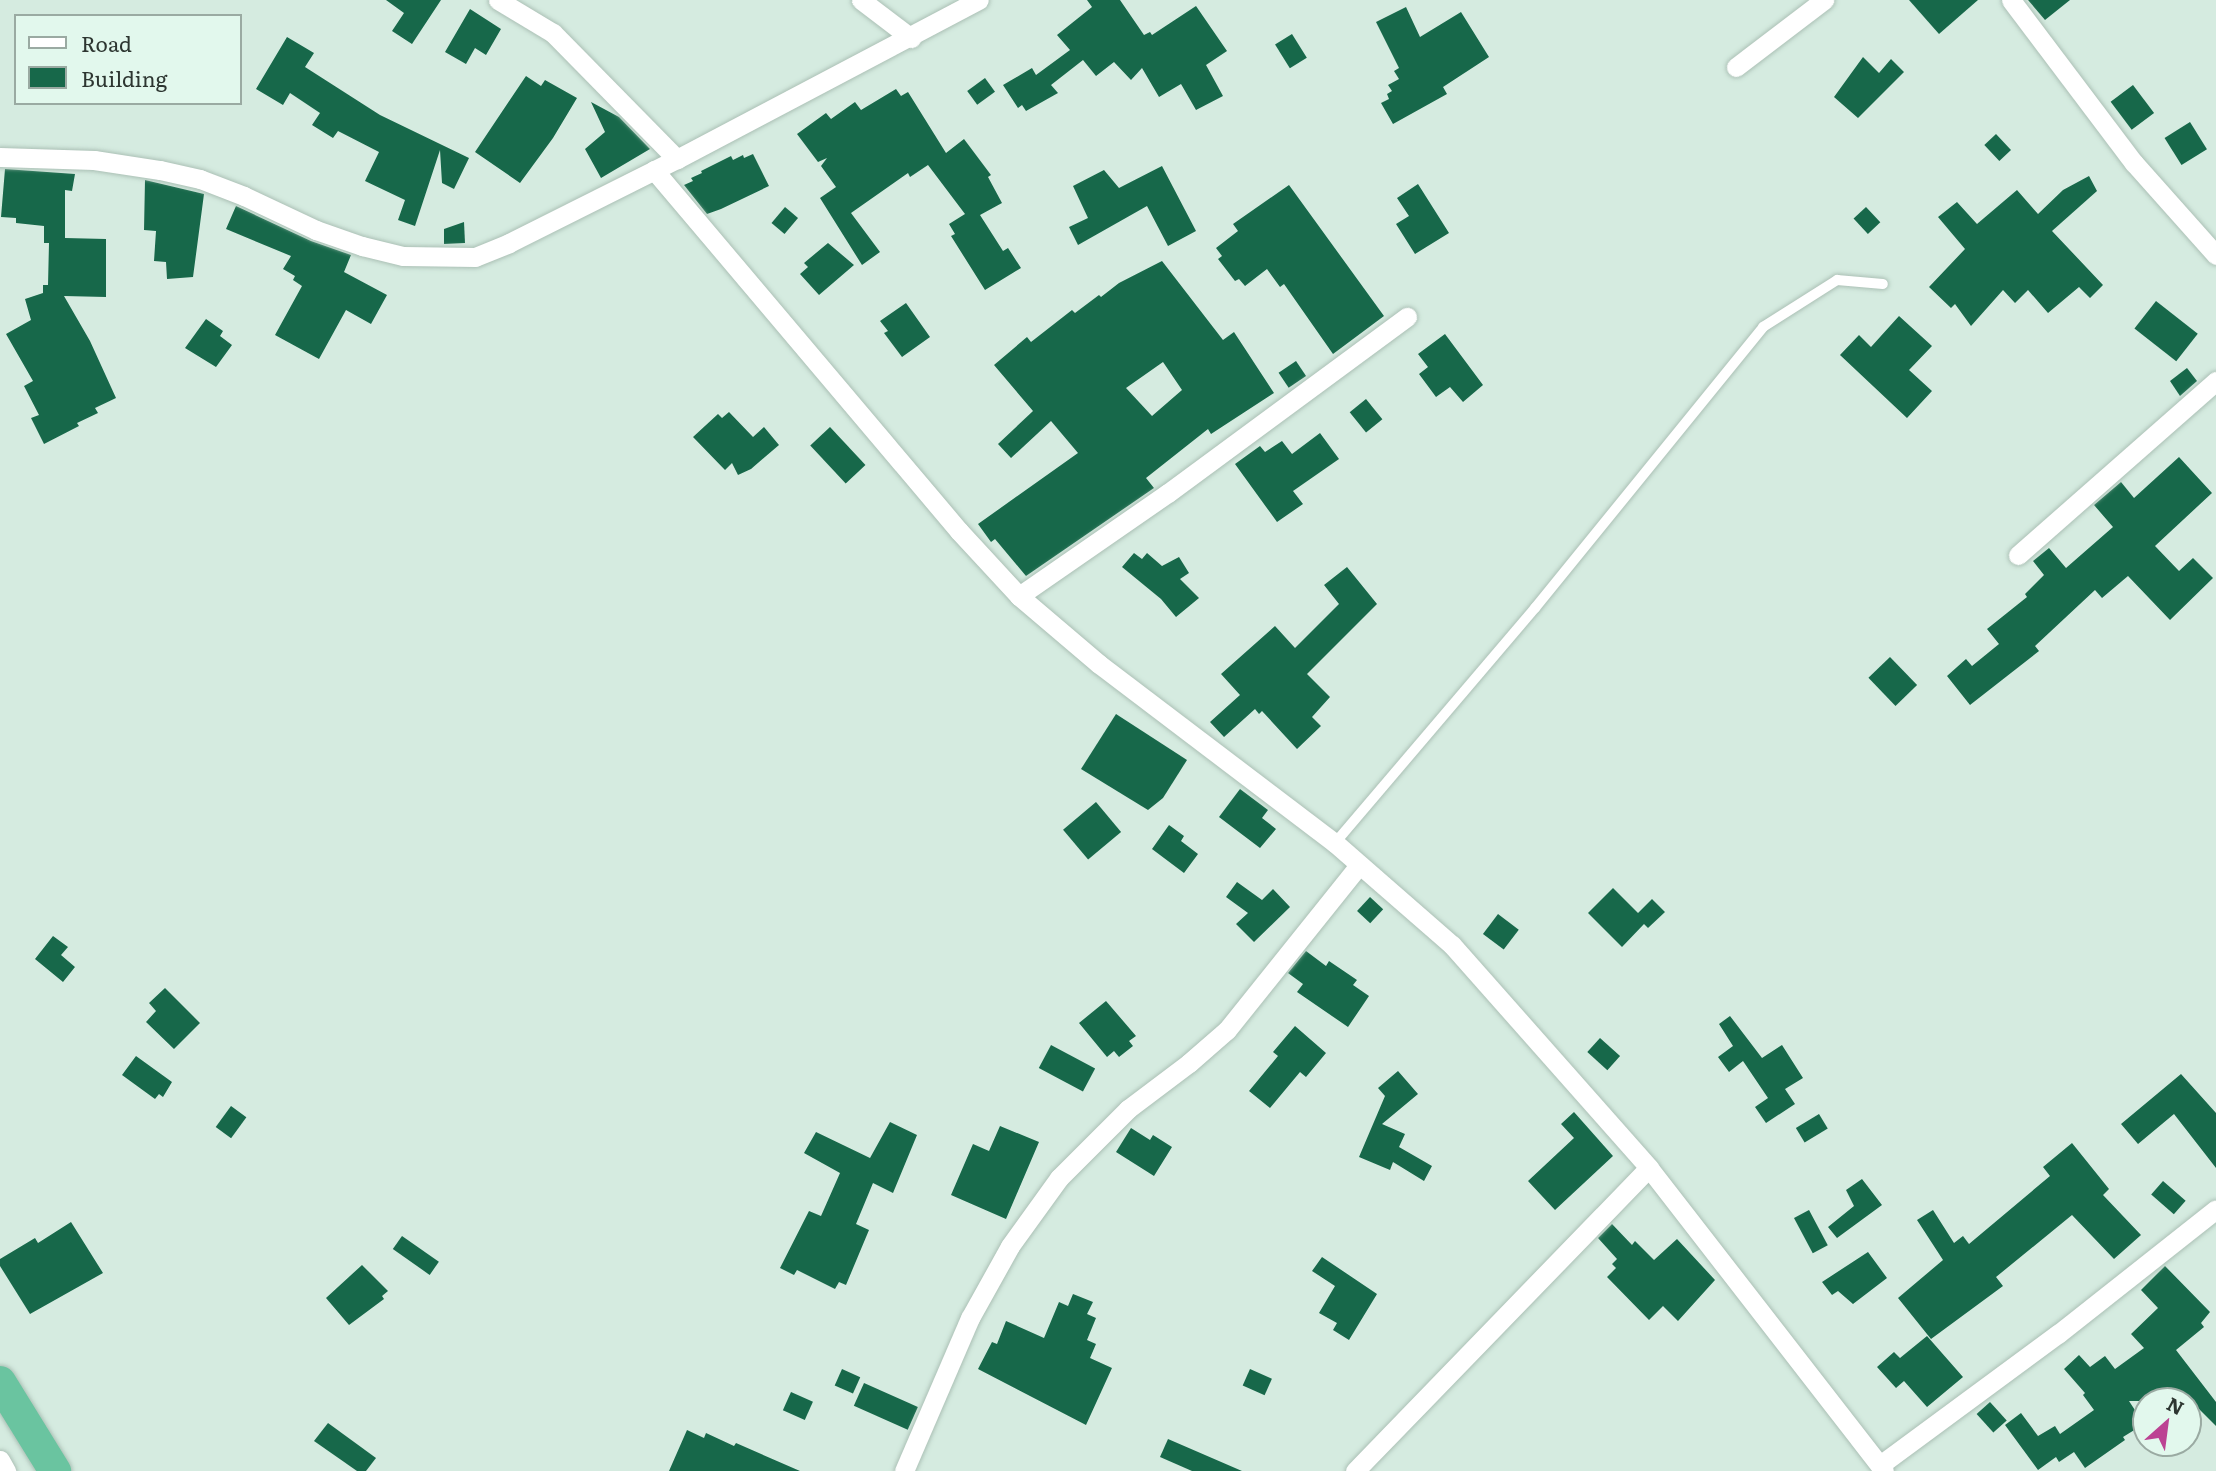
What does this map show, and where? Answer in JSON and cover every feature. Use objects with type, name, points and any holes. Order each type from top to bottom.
[{"type":"highway","points":[[0,1382],[55,1471]]},
{"type":"street","points":[[498,0],[553,33],[677,159]]},
{"type":"street","points":[[861,0],[911,38]]},
{"type":"street","points":[[0,157],[94,160],[200,179],[350,242],[403,256],[435,259],[475,257],[509,243],[677,159],[979,0]]},
{"type":"street","points":[[1736,67],[1824,0]]},
{"type":"street","points":[[2011,0],[2134,163],[2216,255]]},
{"type":"street","points":[[654,170],[959,531],[1019,596],[1099,664],[1335,843],[1452,945],[1649,1168],[1882,1468],[2216,1209]]},
{"type":"street","points":[[1019,596],[1168,493],[1407,317]]},
{"type":"street","points":[[2018,555],[2216,381]]},
{"type":"street","points":[[904,1471],[970,1318],[1010,1246],[1059,1178],[1128,1109],[1227,1030],[1359,865]]},
{"type":"street","points":[[1355,1471],[1649,1168]]},
{"type":"street","points":[[0,1460],[6,1471]]},
{"type":"lane","points":[[1335,843],[1535,608],[1763,327],[1836,280],[1883,284]]},
{"type":"building","points":[[386,0],[441,0],[412,44],[392,31],[404,13]]},
{"type":"building","points":[[1087,0],[1120,0],[1144,35],[1150,32],[1152,35],[1196,6],[1227,51],[1206,65],[1223,96],[1196,110],[1181,84],[1159,97],[1142,68],[1131,80],[1114,62],[1096,76],[1083,60],[1051,85],[1058,93],[1026,111],[1022,105],[1018,108],[1003,85],[1032,68],[1036,75],[1070,50],[1057,35],[1092,7]]},
{"type":"building","points":[[1909,0],[1978,0],[1939,34]]},
{"type":"building","points":[[2028,0],[2070,0],[2045,20]]},
{"type":"building","points":[[1406,7],[1420,37],[1461,12],[1489,57],[1443,87],[1447,94],[1393,124],[1381,103],[1389,99],[1387,94],[1392,91],[1388,85],[1399,79],[1394,71],[1399,68],[1376,22]]},
{"type":"building","points":[[470,9],[501,29],[486,55],[475,48],[466,64],[445,52]]},
{"type":"building","points":[[1292,34],[1307,58],[1290,68],[1275,45]]},
{"type":"building","points":[[287,37],[314,53],[305,67],[380,115],[469,158],[454,189],[442,183],[440,150],[415,226],[398,220],[405,200],[365,181],[379,152],[338,131],[333,138],[312,125],[320,113],[290,93],[283,105],[256,89]]},
{"type":"building","points":[[1863,57],[1879,73],[1891,59],[1904,72],[1858,118],[1834,97]]},
{"type":"building","points":[[526,76],[541,86],[545,80],[577,98],[553,138],[520,183],[475,152]]},
{"type":"building","points":[[985,78],[995,92],[977,105],[967,91]]},
{"type":"building","points":[[2133,85],[2154,113],[2132,130],[2111,102]]},
{"type":"building","points":[[896,89],[901,96],[908,92],[946,153],[964,139],[991,175],[988,177],[1002,203],[980,215],[1003,251],[1008,248],[1021,268],[985,290],[951,236],[955,234],[949,224],[965,214],[928,165],[910,177],[908,173],[851,213],[880,252],[862,265],[820,198],[836,187],[821,166],[827,158],[818,162],[797,134],[826,113],[831,119],[855,102],[861,110]]},
{"type":"building","points":[[591,102],[619,117],[650,149],[601,178],[585,149],[605,132]]},
{"type":"building","points":[[2190,122],[2207,149],[2182,165],[2165,138]]},
{"type":"building","points":[[1996,134],[2011,150],[1999,161],[1984,145]]},
{"type":"building","points":[[753,154],[769,186],[721,209],[707,214],[684,185],[693,181],[691,178],[702,173],[701,171],[731,156],[733,160]]},
{"type":"building","points":[[1162,166],[1196,231],[1168,246],[1147,206],[1078,245],[1069,227],[1088,218],[1073,186],[1104,170],[1119,188]]},
{"type":"building","points":[[5,169],[75,174],[72,191],[65,190],[65,238],[106,239],[106,297],[64,296],[90,341],[116,398],[95,408],[98,413],[77,423],[79,426],[44,444],[31,418],[39,415],[24,386],[33,381],[6,334],[31,320],[25,299],[43,293],[43,285],[48,285],[49,243],[44,243],[44,226],[16,223],[16,218],[1,217]]},
{"type":"building","points":[[2089,176],[2097,191],[2052,231],[2103,285],[2090,298],[2079,287],[2048,313],[2028,290],[2015,303],[2003,290],[1971,326],[1955,304],[1951,308],[1929,287],[1965,249],[1938,217],[1957,202],[1977,224],[2017,190],[2038,214],[2063,190]]},
{"type":"building","points":[[145,180],[204,194],[193,277],[167,279],[166,262],[154,261],[156,231],[144,230]]},
{"type":"building","points":[[1418,184],[1449,233],[1415,254],[1396,224],[1409,216],[1397,198]]},
{"type":"building","points":[[1289,185],[1384,316],[1333,354],[1284,284],[1280,287],[1267,269],[1245,286],[1239,279],[1235,281],[1218,259],[1222,256],[1216,248],[1238,231],[1233,224]]},
{"type":"building","points":[[236,206],[311,241],[351,255],[344,272],[387,295],[371,324],[346,310],[319,359],[275,335],[302,286],[293,280],[295,276],[283,269],[291,256],[226,229]]},
{"type":"building","points":[[785,207],[798,218],[785,234],[772,223]]},
{"type":"building","points":[[1866,207],[1880,222],[1868,234],[1854,219]]},
{"type":"building","points":[[464,222],[465,243],[444,244],[444,229]]},
{"type":"building","points":[[828,243],[854,265],[819,295],[800,274],[808,267],[804,263]]},
{"type":"building","points":[[1162,261],[1223,340],[1234,332],[1274,393],[1211,434],[1208,429],[1146,478],[1154,488],[1026,576],[995,539],[991,542],[978,524],[1078,453],[1051,421],[1011,458],[998,444],[1033,411],[994,365],[1027,337],[1031,342],[1072,310],[1075,313],[1119,283]],"holes":[[[1163,362],[1182,390],[1152,416],[1126,388]]]},
{"type":"building","points":[[2156,301],[2198,334],[2176,361],[2134,329]]},
{"type":"building","points":[[906,303],[930,337],[902,357],[884,333],[888,331],[880,321]]},
{"type":"building","points":[[1899,316],[1932,346],[1909,370],[1932,391],[1907,418],[1840,355],[1859,335],[1871,347]]},
{"type":"building","points":[[206,319],[223,331],[220,336],[232,345],[216,367],[185,348]]},
{"type":"building","points":[[1445,334],[1483,385],[1463,402],[1450,387],[1436,397],[1419,374],[1428,367],[1418,354]]},
{"type":"building","points":[[1296,361],[1306,376],[1289,388],[1279,373]]},
{"type":"building","points":[[2187,368],[2197,381],[2180,396],[2170,381]]},
{"type":"building","points":[[1366,399],[1382,419],[1366,432],[1350,412]]},
{"type":"building","points":[[729,412],[753,437],[764,427],[779,445],[751,469],[738,475],[732,463],[725,470],[693,437],[718,414],[722,418]]},
{"type":"building","points":[[830,427],[865,465],[846,483],[810,445]]},
{"type":"building","points":[[1320,433],[1339,459],[1293,491],[1303,504],[1277,522],[1235,464],[1260,446],[1265,452],[1282,441],[1292,454]]},
{"type":"building","points":[[2179,457],[2212,493],[2155,546],[2179,571],[2193,558],[2213,578],[2170,620],[2128,576],[2102,598],[2095,590],[2035,646],[2039,651],[1970,705],[1947,676],[1966,659],[1972,666],[1999,644],[1987,629],[2027,597],[2025,594],[2044,575],[2033,561],[2049,548],[2066,568],[2113,527],[2094,505],[2121,482],[2134,498]]},
{"type":"building","points":[[1134,553],[1142,559],[1147,553],[1162,566],[1179,557],[1189,573],[1180,579],[1199,598],[1176,617],[1161,599],[1122,567]]},
{"type":"building","points":[[1347,567],[1377,604],[1307,674],[1330,697],[1312,717],[1321,726],[1297,749],[1262,711],[1259,714],[1255,709],[1224,737],[1210,722],[1240,695],[1221,674],[1275,626],[1295,648],[1339,604],[1324,585]]},
{"type":"building","points":[[1890,657],[1917,685],[1896,706],[1868,678]]},
{"type":"building","points":[[1116,714],[1187,760],[1163,798],[1148,810],[1081,769]]},
{"type":"building","points":[[1240,789],[1268,810],[1262,818],[1276,829],[1260,848],[1219,817]]},
{"type":"building","points":[[1096,802],[1121,832],[1088,860],[1063,830]]},
{"type":"building","points":[[1169,825],[1184,836],[1181,841],[1198,854],[1184,873],[1152,849]]},
{"type":"building","points":[[1237,882],[1262,900],[1273,889],[1290,907],[1254,942],[1236,924],[1248,913],[1226,897]]},
{"type":"building","points":[[1613,888],[1638,913],[1652,899],[1665,912],[1648,928],[1644,924],[1622,947],[1588,913]]},
{"type":"building","points":[[1370,897],[1383,909],[1370,923],[1357,911]]},
{"type":"building","points":[[1498,914],[1519,930],[1504,950],[1483,934]]},
{"type":"building","points":[[53,936],[68,947],[61,955],[75,967],[63,982],[35,959]]},
{"type":"building","points":[[1306,951],[1326,966],[1329,961],[1357,980],[1353,985],[1369,996],[1348,1027],[1297,992],[1303,984],[1288,973]]},
{"type":"building","points":[[165,988],[200,1023],[174,1049],[146,1022],[156,1011],[149,1003]]},
{"type":"building","points":[[1106,1001],[1136,1036],[1129,1041],[1133,1046],[1119,1057],[1114,1051],[1107,1057],[1079,1023]]},
{"type":"building","points":[[1730,1016],[1762,1058],[1782,1045],[1803,1078],[1785,1089],[1795,1104],[1766,1123],[1755,1107],[1768,1098],[1743,1061],[1729,1072],[1718,1057],[1733,1046],[1719,1024]]},
{"type":"building","points":[[1295,1026],[1326,1053],[1306,1077],[1300,1072],[1270,1108],[1249,1091],[1278,1056],[1273,1052]]},
{"type":"building","points":[[1600,1038],[1620,1056],[1607,1070],[1587,1052]]},
{"type":"building","points":[[1051,1045],[1095,1068],[1083,1091],[1039,1068]]},
{"type":"building","points":[[136,1056],[172,1082],[163,1097],[159,1094],[155,1099],[122,1075]]},
{"type":"building","points":[[1398,1071],[1418,1094],[1382,1124],[1405,1134],[1399,1147],[1432,1166],[1424,1181],[1393,1162],[1390,1170],[1359,1157],[1385,1096],[1378,1088]]},
{"type":"building","points":[[2181,1074],[2216,1113],[2216,1168],[2174,1114],[2138,1144],[2121,1124]]},
{"type":"building","points":[[231,1106],[246,1117],[231,1138],[216,1127]]},
{"type":"building","points":[[1574,1112],[1613,1156],[1555,1210],[1528,1181],[1574,1138],[1561,1124]]},
{"type":"building","points":[[1819,1114],[1828,1129],[1805,1142],[1796,1128]]},
{"type":"building","points":[[890,1122],[917,1135],[893,1193],[873,1183],[856,1224],[869,1230],[846,1285],[839,1282],[835,1289],[797,1270],[794,1275],[780,1268],[809,1211],[821,1216],[840,1173],[804,1153],[816,1132],[870,1158]]},
{"type":"building","points":[[1000,1126],[1039,1142],[1006,1219],[951,1195],[973,1144],[989,1151]]},
{"type":"building","points":[[1131,1128],[1150,1140],[1153,1135],[1172,1147],[1154,1176],[1116,1152]]},
{"type":"building","points":[[2072,1143],[2109,1189],[2103,1195],[2141,1235],[2114,1259],[2072,1215],[1996,1277],[2003,1286],[1931,1339],[1898,1298],[1943,1260],[1917,1220],[1933,1210],[1954,1243],[1963,1236],[1969,1244],[2050,1176],[2043,1167]]},
{"type":"building","points":[[1862,1179],[1882,1205],[1837,1238],[1828,1227],[1854,1206],[1846,1190]]},
{"type":"building","points":[[2163,1181],[2186,1201],[2174,1214],[2151,1195]]},
{"type":"building","points":[[1809,1210],[1828,1245],[1813,1253],[1794,1218]]},
{"type":"building","points":[[71,1222],[103,1273],[30,1314],[0,1266],[0,1259],[35,1238],[38,1243]]},
{"type":"building","points":[[1612,1224],[1632,1245],[1635,1241],[1654,1260],[1677,1239],[1715,1280],[1678,1321],[1663,1306],[1649,1320],[1607,1277],[1616,1268],[1612,1264],[1617,1259],[1598,1238]]},
{"type":"building","points":[[402,1236],[439,1262],[430,1275],[393,1249]]},
{"type":"building","points":[[1868,1252],[1887,1278],[1853,1304],[1838,1291],[1832,1295],[1822,1282]]},
{"type":"building","points":[[1322,1257],[1377,1294],[1349,1340],[1333,1330],[1337,1323],[1319,1313],[1335,1286],[1312,1271]]},
{"type":"building","points":[[362,1265],[388,1291],[382,1296],[384,1299],[349,1325],[326,1298]]},
{"type":"building","points":[[2165,1266],[2210,1312],[2201,1323],[2204,1327],[2176,1350],[2216,1402],[2216,1426],[2202,1412],[2202,1387],[2132,1387],[2132,1401],[2129,1401],[2132,1406],[2132,1431],[2123,1437],[2125,1440],[2085,1468],[2074,1452],[2059,1462],[2056,1457],[2038,1470],[2005,1425],[2021,1413],[2038,1436],[2055,1426],[2060,1434],[2094,1410],[2083,1395],[2085,1393],[2064,1369],[2079,1355],[2090,1367],[2105,1356],[2115,1369],[2144,1348],[2131,1334],[2158,1308],[2141,1290]]},
{"type":"building","points":[[1073,1294],[1093,1302],[1087,1314],[1096,1318],[1087,1340],[1096,1344],[1090,1358],[1112,1368],[1086,1425],[978,1369],[992,1342],[997,1344],[1006,1321],[1044,1338],[1059,1302],[1068,1306]]},
{"type":"building","points":[[1927,1336],[1963,1377],[1927,1407],[1904,1381],[1896,1388],[1877,1367],[1894,1352],[1900,1358]]},
{"type":"building","points":[[842,1369],[860,1377],[853,1394],[835,1385]]},
{"type":"building","points":[[1250,1369],[1272,1379],[1265,1395],[1243,1385]]},
{"type":"building","points":[[864,1383],[918,1407],[908,1430],[854,1406]]},
{"type":"building","points":[[791,1392],[813,1402],[805,1420],[783,1410]]},
{"type":"building","points":[[1990,1402],[2007,1421],[1993,1433],[1977,1414]]},
{"type":"building","points":[[328,1423],[376,1458],[366,1471],[357,1471],[314,1441]]},
{"type":"building","points":[[687,1430],[704,1438],[706,1433],[734,1446],[736,1443],[800,1471],[669,1471]]},
{"type":"building","points":[[1168,1439],[1242,1471],[1192,1471],[1160,1457]]}]
